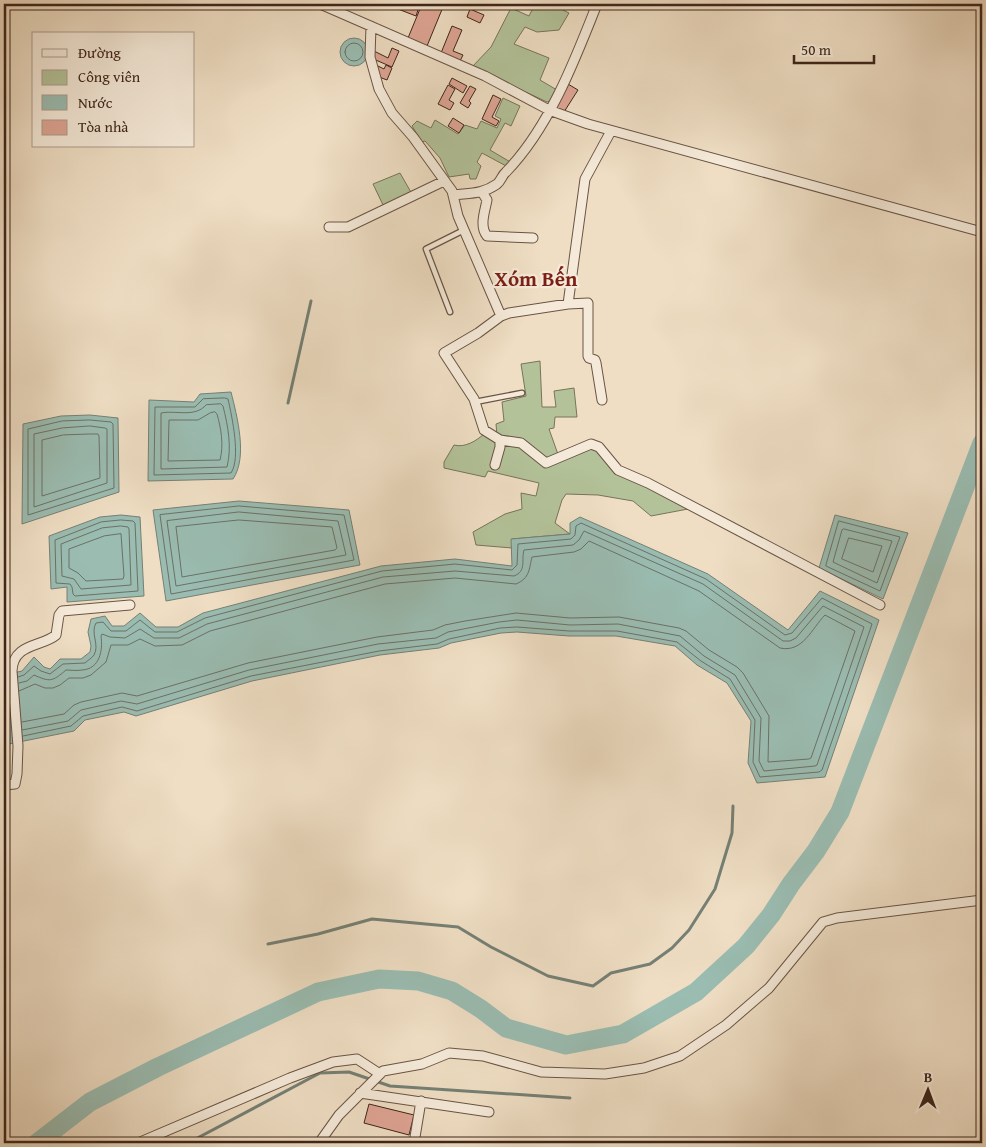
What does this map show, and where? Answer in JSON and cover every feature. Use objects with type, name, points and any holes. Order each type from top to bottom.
[{"type":"street","points":[[320,4],[485,76],[549,110],[588,124],[982,232]]},
{"type":"street","points":[[454,195],[482,192],[500,182],[502,176],[516,162],[549,110],[581,47],[597,4]]},
{"type":"street","points":[[371,26],[372,45],[370,56],[379,89],[392,113],[413,137],[454,195],[458,216],[473,254],[502,316]]},
{"type":"street","points":[[568,304],[585,179],[612,131]]},
{"type":"street","points":[[329,227],[348,227],[444,181]]},
{"type":"street","points":[[482,192],[487,200],[483,221],[484,232],[487,236],[533,238]]},
{"type":"street","points":[[602,400],[596,363],[595,360],[588,356],[588,303],[568,304],[502,316],[444,353],[475,402],[484,430],[500,440],[521,443],[546,463],[590,444],[599,447],[618,470],[648,483],[880,604]]},
{"type":"street","points":[[494,466],[500,447],[500,440]]},
{"type":"street","points":[[4,785],[14,785],[16,782],[18,746],[12,673],[13,664],[29,646],[56,635],[58,615],[62,611],[130,606]]},
{"type":"street","points":[[319,1143],[339,1115],[384,1071],[422,1064],[449,1054],[483,1056],[541,1072],[605,1074],[644,1068],[680,1056],[726,1025],[769,988],[823,922],[837,918],[982,900]]},
{"type":"street","points":[[138,1143],[332,1062],[356,1059],[379,1074]]},
{"type":"street","points":[[360,1094],[489,1112]]},
{"type":"street","points":[[414,1143],[421,1101]]},
{"type":"lane","points":[[450,312],[426,249],[464,230]]},
{"type":"lane","points":[[475,402],[522,393]]},
{"type":"green space","points":[[535,4],[567,4],[563,10],[569,13],[559,30],[537,32],[525,27],[514,44],[549,58],[540,80],[557,90],[550,101],[547,102],[472,67],[491,47],[511,8],[529,16]]},
{"type":"green space","points":[[503,98],[520,106],[511,126],[505,123],[490,150],[512,163],[508,167],[482,153],[477,162],[481,166],[476,179],[470,179],[469,174],[449,177],[440,158],[425,141],[422,142],[412,126],[417,121],[431,128],[435,120],[458,134],[465,125],[477,129],[481,121],[497,128],[501,119],[495,116]]},
{"type":"green space","points":[[400,173],[412,194],[384,207],[373,184]]},
{"type":"green space","points":[[540,361],[542,407],[556,407],[554,391],[574,388],[577,417],[555,417],[554,428],[549,429],[560,460],[590,447],[598,448],[610,464],[688,509],[651,516],[633,501],[598,495],[566,494],[562,500],[555,523],[570,534],[512,539],[512,548],[476,545],[473,532],[505,514],[522,509],[521,493],[536,496],[539,483],[488,471],[485,477],[444,468],[444,462],[454,445],[466,445],[484,434],[497,436],[496,424],[504,421],[502,402],[526,396],[521,364]]},
{"type":"water","points":[[354,38],[364,42],[368,52],[364,62],[354,66],[344,62],[340,52],[344,42]]},
{"type":"water","points":[[231,392],[241,448],[240,460],[233,479],[148,481],[149,400],[194,402],[200,394]]},
{"type":"water","points":[[90,415],[118,418],[119,492],[22,524],[23,424],[61,416]]},
{"type":"water","points":[[239,501],[349,510],[360,565],[166,601],[153,510]]},
{"type":"water","points":[[121,515],[140,517],[144,596],[67,602],[67,587],[51,589],[49,536],[100,517]]},
{"type":"water","points":[[835,515],[908,533],[883,599],[819,568]]},
{"type":"water","points":[[580,517],[708,574],[788,630],[820,591],[879,620],[825,777],[757,783],[748,763],[751,721],[727,683],[697,665],[675,646],[616,636],[569,636],[517,632],[501,633],[451,643],[439,648],[380,655],[252,681],[136,716],[124,712],[85,720],[74,731],[4,745],[4,675],[22,671],[34,657],[44,667],[50,669],[60,659],[81,659],[90,652],[91,646],[88,632],[91,619],[105,616],[112,626],[124,626],[140,613],[156,627],[178,627],[203,613],[381,566],[455,559],[512,566],[511,539],[570,534],[570,523]]},
{"type":"building","points":[[400,4],[420,4],[416,16],[398,9]]},
{"type":"building","points":[[422,4],[437,4],[443,7],[427,46],[408,38]]},
{"type":"building","points":[[470,9],[484,15],[480,23],[467,17]]},
{"type":"building","points":[[452,26],[462,30],[453,51],[463,55],[460,61],[441,53]]},
{"type":"building","points":[[392,48],[399,51],[392,67],[371,58],[374,51],[388,58]]},
{"type":"building","points":[[386,65],[392,68],[387,80],[374,75],[378,66],[384,69]]},
{"type":"building","points":[[452,78],[467,86],[463,93],[449,84]]},
{"type":"building","points":[[568,84],[578,90],[564,112],[554,106]]},
{"type":"building","points":[[448,85],[455,89],[449,100],[454,103],[450,110],[438,104]]},
{"type":"building","points":[[470,86],[476,89],[469,101],[471,103],[468,108],[460,103]]},
{"type":"building","points":[[493,95],[501,99],[492,117],[499,121],[496,126],[482,119]]},
{"type":"building","points":[[453,118],[464,125],[459,133],[448,126]]},
{"type":"building","points":[[369,1104],[414,1115],[409,1135],[364,1123]]},
{"type":"waterway","points":[[288,403],[311,301]]},
{"type":"waterway","points":[[37,1143],[90,1102],[158,1067],[318,992],[379,979],[418,981],[452,991],[481,1009],[506,1028],[566,1045],[623,1034],[696,992],[746,946],[771,915],[816,851],[840,812],[982,443]]},
{"type":"waterway","points":[[268,944],[318,934],[372,919],[458,927],[491,947],[548,976],[593,986],[611,973],[650,964],[672,948],[689,930],[715,889],[732,833],[733,806]]},
{"type":"waterway","points":[[188,1143],[320,1073],[349,1072],[390,1086],[570,1098]]},
{"type":"district","name":"Xóm Bến","points":[[536,279]]}]
